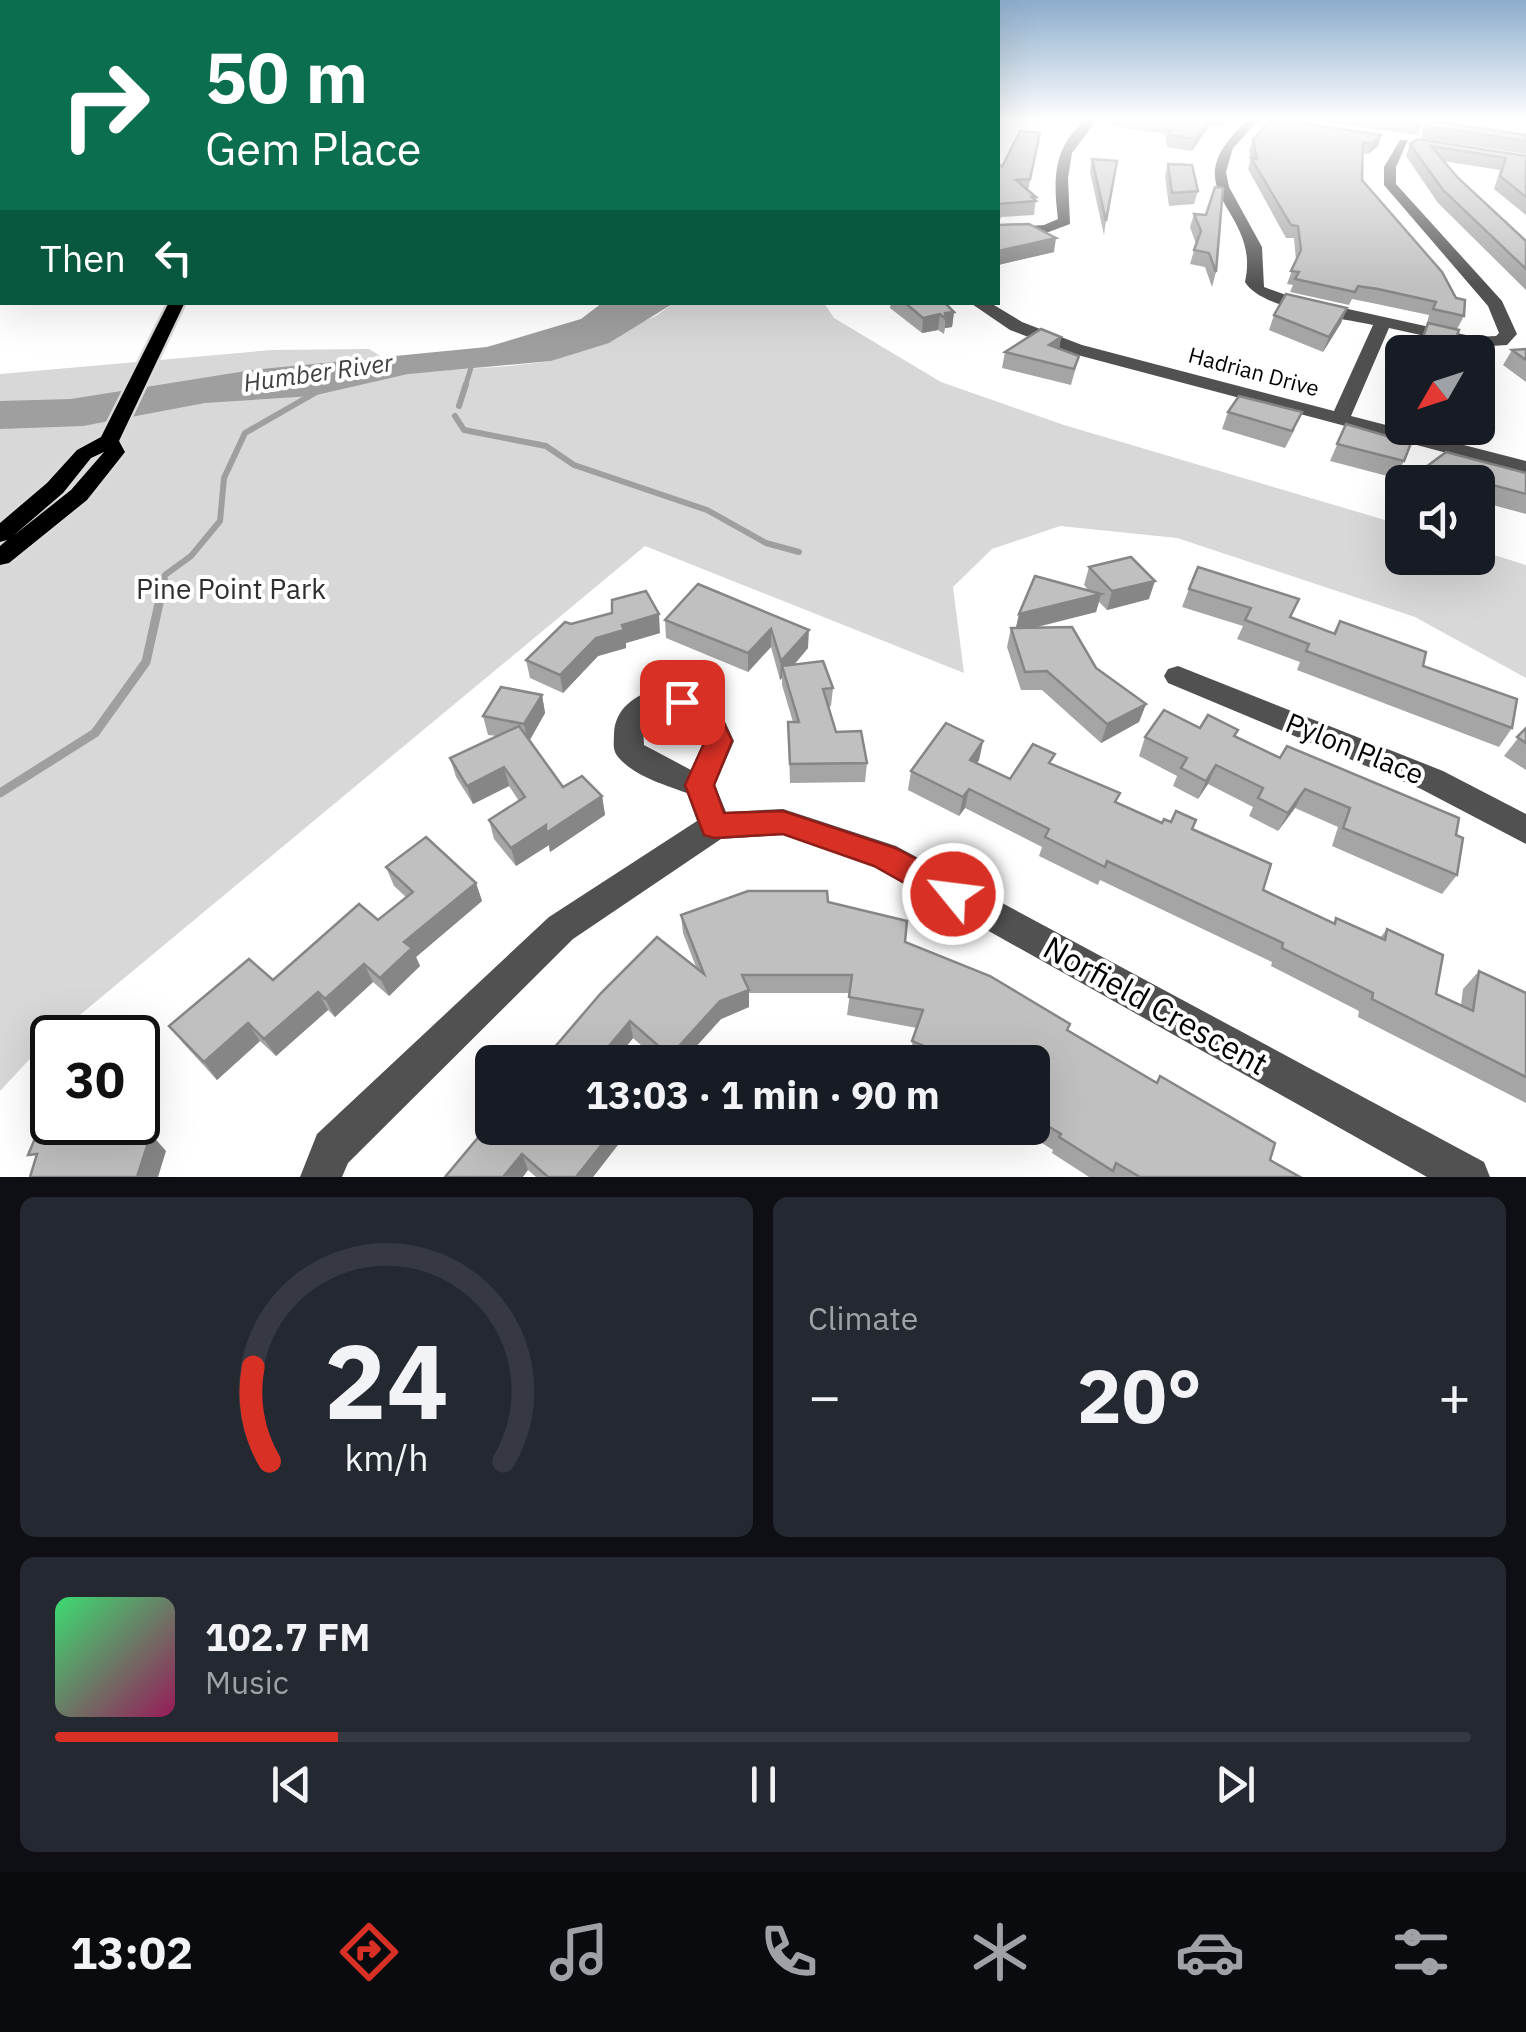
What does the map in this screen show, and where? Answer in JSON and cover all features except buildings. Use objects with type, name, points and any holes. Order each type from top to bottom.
[{"type":"main road","points":[[0,534],[55,488],[84,454],[110,441],[176,305]]},
{"type":"main road","points":[[0,558],[79,495],[115,452],[110,441]]},
{"type":"street","points":[[1000,232],[1046,229],[1066,221],[1060,175]]},
{"type":"street","points":[[1221,175],[1258,255],[1254,286],[1284,300],[1475,342],[1501,341],[1508,334],[1496,305],[1392,189],[1391,175]]},
{"type":"street","name":"Hadrian Drive","points":[[983,305],[1016,326],[1076,349],[1526,468]]},
{"type":"street","points":[[1340,419],[1383,322]]},
{"type":"street","name":"Pylon Place","points":[[1178,676],[1432,780],[1493,808],[1526,831]]},
{"type":"street","points":[[321,1177],[332,1149],[562,928],[714,826],[700,785]]},
{"type":"street","name":"Norfield Crescent","points":[[714,826],[783,822],[884,856],[1469,1177]]},
{"type":"green space","name":"Pine Point Park","points":[[671,305],[825,305],[834,318],[941,382],[1064,425],[1385,520],[1385,575],[1495,575],[1495,555],[1526,565],[1526,678],[1415,617],[1177,538],[1060,526],[992,549],[953,587],[964,673],[645,546],[80,1015],[30,1015],[30,1059],[0,1091],[0,374],[272,350],[369,349],[409,373],[551,361],[656,316]]},
{"type":"water","name":"Humber River","points":[[599,305],[671,305],[609,343],[551,361],[408,374],[312,396],[205,403],[83,426],[0,429],[0,401],[71,399],[252,370],[487,347],[581,319]]},
{"type":"waterway","points":[[465,387],[474,358]]},
{"type":"waterway","points":[[459,406],[466,384]]},
{"type":"waterway","name":"Humber River","points":[[163,583],[165,575],[191,556],[220,521],[224,478],[245,433],[320,390]]},
{"type":"waterway","points":[[455,416],[464,430],[546,446],[574,465],[707,510],[766,543],[799,552]]},
{"type":"waterway","points":[[0,793],[95,733],[146,662],[164,581]]},
{"type":"route","points":[[682,702],[705,708],[718,741],[700,785],[714,826],[783,822],[884,856],[953,894]]}]
